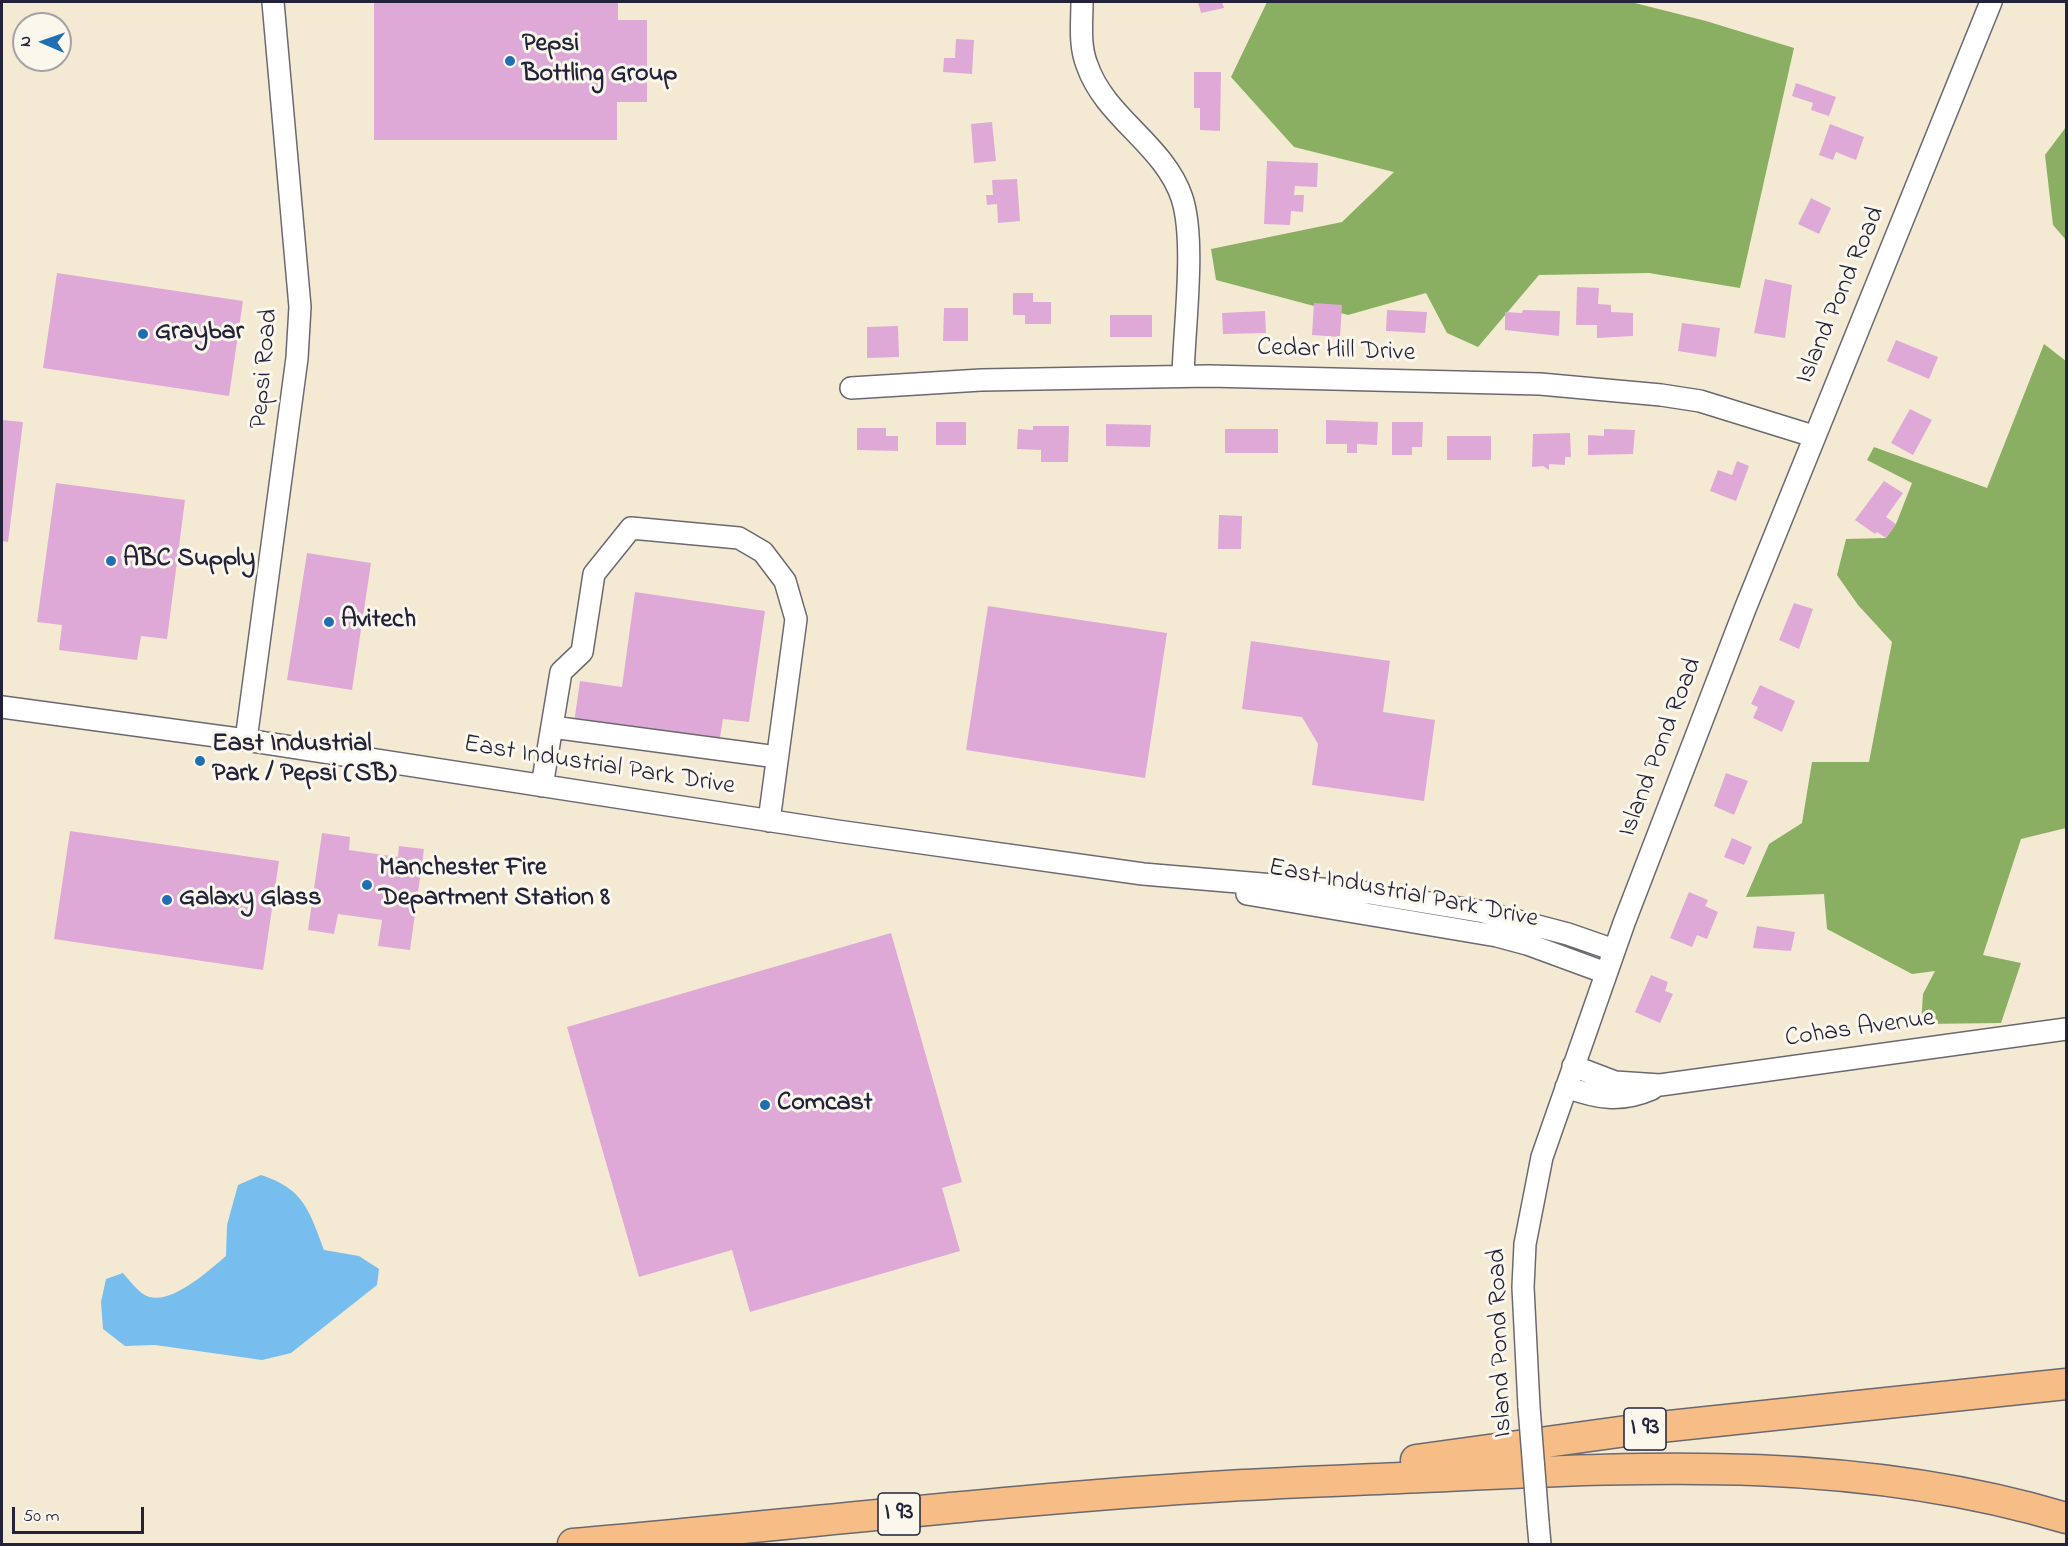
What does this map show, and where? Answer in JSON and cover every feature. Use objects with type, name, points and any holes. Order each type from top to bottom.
[{"type":"highway","name":"I 93","points":[[573,1545],[1017,1503],[1226,1486],[1641,1429],[2067,1384]]},
{"type":"highway","points":[[1226,1486],[1644,1467],[1726,1467],[1890,1481],[1972,1494],[2067,1518]]},
{"type":"street","name":"Pepsi Road","points":[[246,740],[297,358],[300,307],[273,2]]},
{"type":"street","points":[[1082,2],[1082,43],[1094,83],[1106,100],[1163,161],[1182,198],[1188,238],[1183,376]]},
{"type":"street","name":"Island Pond Road","points":[[1540,1545],[1529,1407],[1523,1287],[1525,1244],[1542,1157],[1614,950],[1813,436],[1991,2]]},
{"type":"street","name":"Cedar Hill Drive","points":[[851,387],[981,380],[1183,376],[1540,384],[1661,395],[1700,401],[1813,436]]},
{"type":"street","points":[[542,786],[561,672],[582,652],[594,574],[631,528],[739,538],[763,552],[785,581],[796,619],[769,820]]},
{"type":"street","name":"East Industrial Park Drive","points":[[2,707],[246,740],[769,820],[1188,880],[1303,886],[1426,902],[1522,922],[1614,950]]},
{"type":"street","points":[[552,727],[777,757]]},
{"type":"street","name":"East Industrial Park Drive","points":[[1188,880],[1224,890],[1497,936],[1527,944],[1606,973]]},
{"type":"street","name":"Cohas Avenue","points":[[1573,1066],[1615,1082],[1660,1085],[2067,1029]]},
{"type":"street","name":"Cohas Avenue","points":[[1566,1088],[1590,1096],[1621,1100],[1660,1085]]},
{"type":"green space","points":[[1267,2],[1631,2],[1706,21],[1794,48],[1740,288],[1649,273],[1539,275],[1478,347],[1447,333],[1426,293],[1348,315],[1216,280],[1211,249],[1342,222],[1394,172],[1294,147],[1231,77]]},
{"type":"green space","points":[[2066,127],[2066,240],[2053,225],[2045,155]]},
{"type":"green space","points":[[2044,344],[2066,361],[2066,828],[2021,839],[1983,955],[2021,963],[2001,1023],[1921,1024],[1923,994],[1935,971],[1912,974],[1827,929],[1824,894],[1746,897],[1769,844],[1802,823],[1812,762],[1869,762],[1892,642],[1858,605],[1837,575],[1846,539],[1886,538],[1896,524],[1912,483],[1867,460],[1874,447],[1987,488]]},
{"type":"water","points":[[261,1175],[287,1187],[296,1194],[309,1212],[324,1250],[359,1256],[379,1269],[377,1285],[291,1353],[262,1360],[155,1345],[125,1346],[103,1329],[101,1302],[106,1279],[123,1273],[140,1292],[153,1298],[164,1297],[187,1287],[226,1256],[227,1225],[238,1185]]},
{"type":"building","name":"Pepsi Bottling Group","points":[[374,2],[618,2],[618,20],[647,20],[647,102],[617,102],[617,140],[374,140]]},
{"type":"building","points":[[1198,2],[1222,2],[1224,8],[1201,13]]},
{"type":"building","points":[[956,39],[974,40],[972,74],[943,72],[944,58],[955,58]]},
{"type":"building","points":[[1194,72],[1221,72],[1220,131],[1200,130],[1200,108],[1194,108]]},
{"type":"building","points":[[1796,83],[1836,97],[1829,116],[1811,110],[1813,103],[1792,96]]},
{"type":"building","points":[[992,122],[996,161],[974,163],[971,124]]},
{"type":"building","points":[[1830,124],[1864,137],[1856,160],[1836,152],[1833,160],[1819,155]]},
{"type":"building","points":[[1267,161],[1318,163],[1317,187],[1295,186],[1294,195],[1304,195],[1303,212],[1291,211],[1290,225],[1264,224]]},
{"type":"building","points":[[1017,179],[1020,221],[998,223],[997,204],[987,205],[986,195],[993,195],[992,180]]},
{"type":"building","points":[[1811,198],[1831,208],[1819,234],[1798,224]]},
{"type":"building","name":"Graybar","points":[[57,273],[243,301],[229,396],[43,368]]},
{"type":"building","points":[[1765,279],[1792,285],[1785,338],[1754,333]]},
{"type":"building","points":[[1577,287],[1599,288],[1598,304],[1611,305],[1611,312],[1633,313],[1633,336],[1597,338],[1597,325],[1576,325]]},
{"type":"building","points":[[1013,293],[1033,293],[1033,302],[1051,302],[1051,324],[1025,324],[1025,315],[1013,315]]},
{"type":"building","points":[[1314,303],[1342,305],[1340,337],[1312,335]]},
{"type":"building","points":[[944,308],[968,308],[968,341],[943,341]]},
{"type":"building","points":[[1387,310],[1427,312],[1425,333],[1386,331]]},
{"type":"building","points":[[1523,310],[1560,311],[1559,336],[1505,330],[1505,312],[1522,313]]},
{"type":"building","points":[[1265,311],[1266,333],[1223,334],[1222,313]]},
{"type":"building","points":[[1110,315],[1152,315],[1152,337],[1110,337]]},
{"type":"building","points":[[1682,323],[1720,328],[1716,357],[1678,351]]},
{"type":"building","points":[[898,326],[899,357],[867,358],[867,327]]},
{"type":"building","points":[[1896,340],[1938,357],[1929,379],[1887,361]]},
{"type":"building","points":[[1910,409],[1932,420],[1913,455],[1891,443]]},
{"type":"building","points":[[2,420],[23,422],[8,542],[2,541]]},
{"type":"building","points":[[1326,420],[1378,422],[1377,445],[1357,444],[1357,453],[1347,453],[1347,444],[1326,444]]},
{"type":"building","points":[[936,422],[966,422],[966,445],[936,445]]},
{"type":"building","points":[[1392,422],[1423,422],[1422,447],[1412,447],[1412,455],[1392,455]]},
{"type":"building","points":[[1106,424],[1151,425],[1150,447],[1106,446]]},
{"type":"building","points":[[1033,426],[1069,426],[1068,462],[1041,462],[1041,450],[1017,449],[1018,429],[1033,430]]},
{"type":"building","points":[[857,428],[886,428],[886,436],[898,436],[898,451],[857,450]]},
{"type":"building","points":[[1225,429],[1278,429],[1278,453],[1225,453]]},
{"type":"building","points":[[1604,429],[1635,430],[1633,454],[1588,455],[1588,435],[1604,436]]},
{"type":"building","points":[[1570,433],[1571,457],[1565,457],[1565,465],[1549,464],[1549,470],[1543,466],[1532,467],[1533,434]]},
{"type":"building","points":[[1447,436],[1491,436],[1491,460],[1447,460]]},
{"type":"building","points":[[1737,461],[1749,466],[1736,501],[1710,491],[1718,470],[1732,475]]},
{"type":"building","points":[[1884,481],[1903,493],[1886,517],[1896,524],[1886,538],[1877,532],[1875,534],[1855,520]]},
{"type":"building","name":"ABC Supply","points":[[56,483],[185,500],[167,639],[141,636],[137,660],[59,650],[62,625],[37,622]]},
{"type":"building","points":[[1219,515],[1242,516],[1241,549],[1218,549]]},
{"type":"building","name":"Avitech","points":[[307,553],[371,563],[352,690],[287,680]]},
{"type":"building","points":[[635,592],[765,611],[749,722],[723,719],[719,744],[574,723],[580,681],[622,687]]},
{"type":"building","points":[[1794,603],[1813,609],[1799,649],[1779,640]]},
{"type":"building","points":[[988,606],[1167,633],[1145,778],[966,750]]},
{"type":"building","points":[[1251,641],[1390,661],[1383,712],[1435,720],[1424,801],[1312,785],[1318,744],[1302,717],[1242,709]]},
{"type":"building","points":[[1760,685],[1795,701],[1782,732],[1753,718],[1758,707],[1751,704]]},
{"type":"building","points":[[1726,773],[1748,781],[1734,815],[1714,806]]},
{"type":"building","name":"Galaxy Glass","points":[[70,831],[279,861],[263,970],[54,939]]},
{"type":"building","name":"Manchester Fire Department Station 8","points":[[322,833],[350,837],[349,850],[398,857],[399,846],[424,849],[410,950],[378,946],[382,920],[338,914],[334,934],[308,930]]},
{"type":"building","points":[[1732,838],[1752,847],[1744,865],[1724,857]]},
{"type":"building","points":[[1689,892],[1708,900],[1705,906],[1718,912],[1707,939],[1697,935],[1692,947],[1670,938]]},
{"type":"building","points":[[1757,926],[1795,932],[1791,951],[1753,948]]},
{"type":"building","name":"Comcast","points":[[891,933],[962,1182],[942,1188],[960,1251],[750,1312],[732,1250],[639,1277],[567,1027]]},
{"type":"building","points":[[1651,975],[1668,982],[1665,991],[1673,994],[1660,1023],[1635,1012]]},
{"type":"place","name":"Pepsi Bottling Group","points":[[510,61]]},
{"type":"place","name":"Graybar","points":[[143,334]]},
{"type":"place","name":"ABC Supply","points":[[111,561]]},
{"type":"place","name":"Avitech","points":[[329,622]]},
{"type":"place","name":"East Industrial Park / Pepsi (SB)","points":[[200,761]]},
{"type":"place","name":"Manchester Fire Department Station 8","points":[[367,885]]},
{"type":"place","name":"Galaxy Glass","points":[[167,900]]},
{"type":"place","name":"Comcast","points":[[765,1105]]}]
